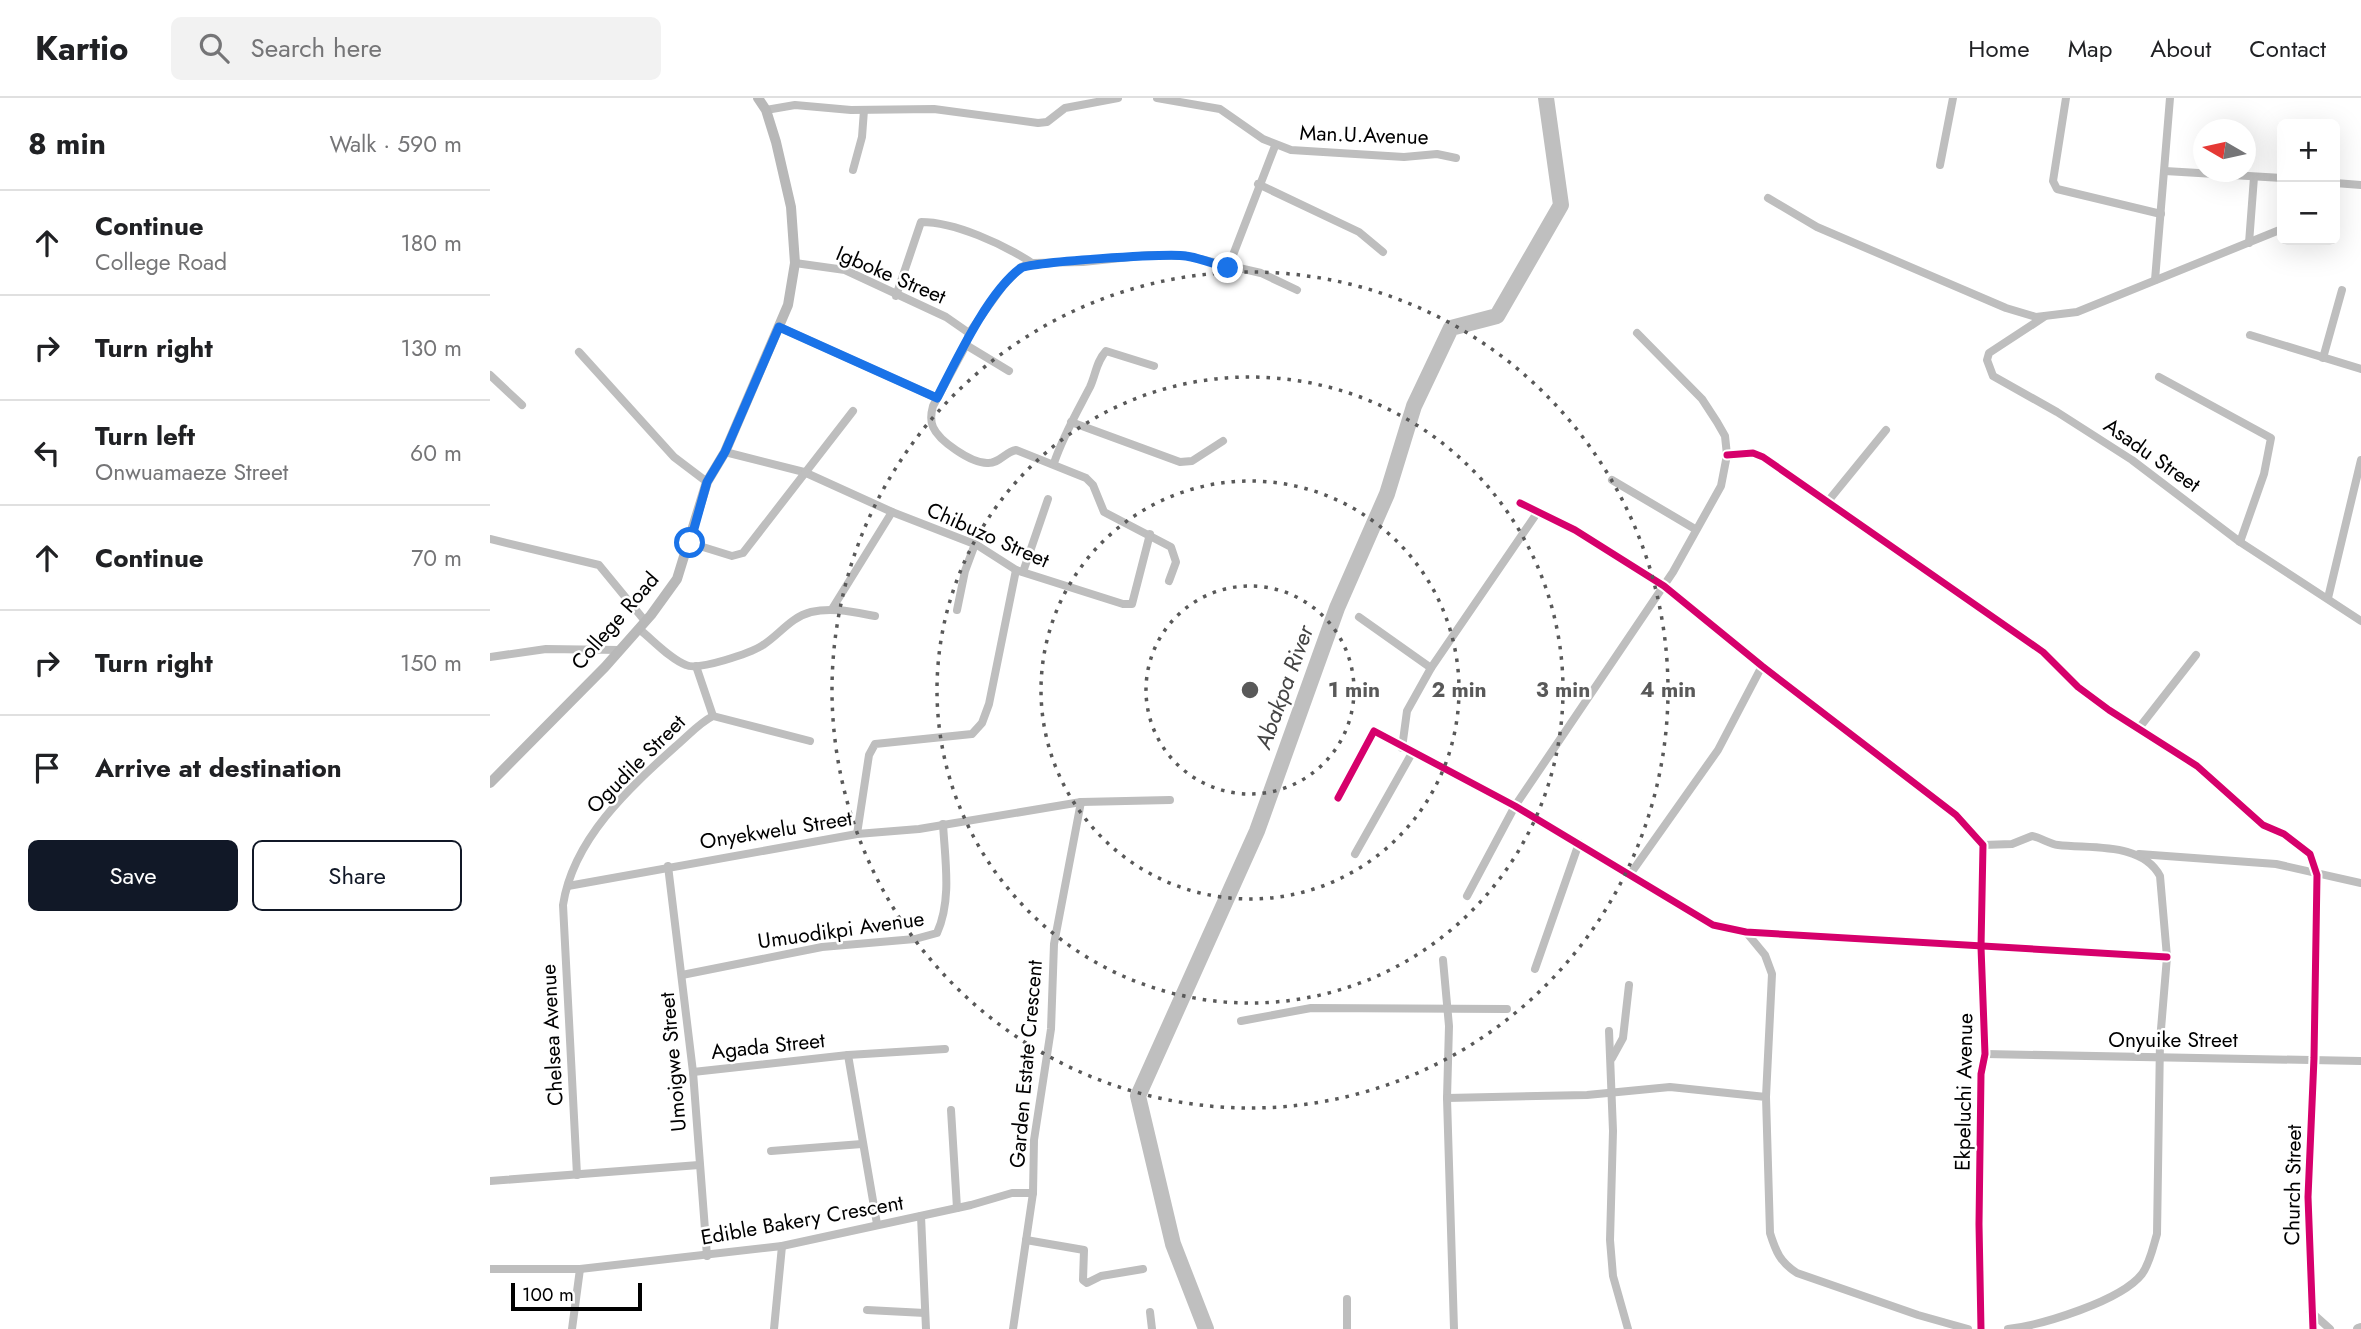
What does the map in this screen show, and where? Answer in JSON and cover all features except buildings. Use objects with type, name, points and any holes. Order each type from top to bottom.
[{"type":"main road","name":"College Road","points":[[490,783],[620,650],[677,579],[707,482],[725,452],[779,327],[793,285],[795,263],[790,207],[766,110],[758,98]]},
{"type":"street","points":[[833,108],[836,98]]},
{"type":"street","points":[[766,110],[779,105],[864,110],[934,109],[1038,123],[1047,122],[1065,108],[1083,101],[1118,98]]},
{"type":"street","name":"Man.U.Avenue","points":[[1157,98],[1220,109],[1275,146],[1291,150],[1456,158]]},
{"type":"street","points":[[1940,165],[1952,98]]},
{"type":"street","points":[[2066,98],[2053,181],[2057,189],[2161,214]]},
{"type":"street","points":[[2155,280],[2169,98]]},
{"type":"street","points":[[853,170],[862,137],[864,110]]},
{"type":"street","points":[[1228,268],[1241,238],[1258,184],[1275,146]]},
{"type":"street","points":[[2165,171],[2193,173]]},
{"type":"street","points":[[2256,177],[2277,178]]},
{"type":"street","points":[[2249,243],[2255,182]]},
{"type":"street","points":[[2340,183],[2361,185]]},
{"type":"street","points":[[1258,184],[1359,232],[1383,252]]},
{"type":"street","points":[[1769,198],[1818,227],[2026,316],[2044,317],[2077,312],[2277,231]]},
{"type":"street","points":[[896,296],[921,222],[932,222],[1008,247],[1032,262]]},
{"type":"street","points":[[1169,581],[1176,562],[1175,553],[1150,534],[1104,512],[1093,485],[1054,463],[1016,450],[1008,451],[996,462],[986,464],[943,439],[933,428],[931,415],[937,398],[966,345],[968,332],[1003,286],[1021,267],[1032,262],[1083,262],[1149,255],[1187,256],[1228,268],[1261,273],[1297,290]]},
{"type":"street","name":"Igboke Street","points":[[795,263],[845,270],[946,317],[968,332]]},
{"type":"street","points":[[2323,358],[2342,290]]},
{"type":"street","name":"Asadu Street","points":[[2044,317],[1989,352],[1987,360],[1993,376],[2057,412],[2132,460],[2240,542],[2361,621]]},
{"type":"street","points":[[779,327],[937,398]]},
{"type":"street","points":[[1467,896],[1515,806],[1664,586],[1721,486],[1727,454],[1725,436],[1702,399],[1637,333]]},
{"type":"street","points":[[2250,335],[2361,369]]},
{"type":"street","points":[[966,345],[1009,371]]},
{"type":"street","points":[[1054,463],[1071,422],[1092,383],[1099,359],[1105,351],[1154,366]]},
{"type":"street","points":[[579,352],[674,457],[707,482]]},
{"type":"street","points":[[490,375],[522,405]]},
{"type":"street","points":[[2159,377],[2271,438],[2264,474],[2240,542]]},
{"type":"street","points":[[690,543],[732,556],[743,554],[853,411]]},
{"type":"street","points":[[1071,422],[1180,462],[1192,461],[1223,441]]},
{"type":"street","points":[[1829,500],[1886,430]]},
{"type":"street","name":"Chibuzo Street","points":[[725,452],[804,472],[892,512],[975,544],[1019,571],[1079,592],[1132,604],[1150,534]]},
{"type":"street","points":[[1727,454],[1753,453],[1763,457],[1829,500],[2043,652],[2078,687],[2197,766],[2263,825],[2310,853],[2317,875]]},
{"type":"street","points":[[2328,598],[2361,460]]},
{"type":"street","points":[[1612,480],[1695,529]]},
{"type":"street","points":[[857,834],[869,755],[875,744],[972,734],[982,723],[989,704],[1019,571],[1048,499]]},
{"type":"street","points":[[1520,503],[1575,530],[1664,586],[1762,666],[1956,814],[1983,845],[2012,844],[2032,836],[2056,845],[2276,864],[2361,883]]},
{"type":"street","points":[[832,609],[892,512]]},
{"type":"street","points":[[1402,748],[1407,711],[1431,668],[1537,513]]},
{"type":"street","points":[[490,539],[599,565],[642,625],[686,666],[696,666],[750,652],[763,645],[797,616],[832,609],[875,616]]},
{"type":"street","points":[[957,610],[965,571],[975,544]]},
{"type":"street","points":[[1359,617],[1431,668]]},
{"type":"street","points":[[490,657],[546,649],[620,650]]},
{"type":"street","points":[[2139,728],[2196,655]]},
{"type":"street","points":[[696,666],[713,716]]},
{"type":"street","points":[[1631,873],[1718,750],[1762,666]]},
{"type":"street","name":"Ogudile Street","points":[[566,890],[593,833],[608,812],[654,765],[713,716],[810,741]]},
{"type":"street","points":[[1338,798],[1372,732],[1515,806],[1631,873],[1696,917],[1713,925],[1746,932],[2167,957]]},
{"type":"street","points":[[1355,854],[1412,754]]},
{"type":"street","name":"Onyekwelu Street","points":[[566,890],[668,866],[857,834],[990,818],[1081,802],[1170,800]]},
{"type":"street","name":"Garden Estate Crescent","points":[[1013,1329],[1033,1193],[1034,1140],[1051,1028],[1054,944],[1081,802]]},
{"type":"street","name":"Umuodikpi Avenue","points":[[682,975],[811,949],[915,939],[937,933],[944,918],[945,904],[943,824]]},
{"type":"street","points":[[1535,969],[1579,843]]},
{"type":"street","name":"Ekpeluchi Avenue","points":[[1981,1329],[1981,1074],[1985,1054],[1981,947],[1983,845]]},
{"type":"street","points":[[2008,1329],[2027,1326],[2126,1289],[2143,1273],[2157,1234],[2160,1026],[2167,957],[2160,876],[2155,865],[2137,854]]},
{"type":"street","name":"Umoigwe Street","points":[[668,866],[693,1072],[707,1256]]},
{"type":"street","name":"Church Street","points":[[2313,1329],[2308,1197],[2314,1058],[2317,875]]},
{"type":"street","name":"Chelsea Avenue","points":[[566,890],[577,1174]]},
{"type":"street","points":[[1746,932],[1765,955],[1772,974],[1766,1097],[1770,1233],[1777,1255],[1797,1273],[1918,1315],[1968,1329]]},
{"type":"street","points":[[1443,960],[1447,1009],[1454,1329]]},
{"type":"street","points":[[1611,1061],[1623,1038],[1629,985]]},
{"type":"street","points":[[1241,1021],[1311,1008],[1507,1009]]},
{"type":"street","points":[[1609,1031],[1612,1093],[1612,1264],[1628,1329]]},
{"type":"street","name":"Agada Street","points":[[693,1072],[848,1055],[945,1049]]},
{"type":"street","name":"Onyuike Street","points":[[1985,1054],[2314,1058],[2361,1061]]},
{"type":"street","points":[[848,1055],[877,1224]]},
{"type":"street","points":[[1447,1098],[1612,1093],[1670,1087],[1766,1097]]},
{"type":"street","points":[[951,1110],[957,1208]]},
{"type":"street","points":[[771,1151],[862,1144]]},
{"type":"street","points":[[490,1181],[699,1165]]},
{"type":"street","name":"Edible Bakery Crescent","points":[[490,1269],[580,1269],[782,1246],[957,1208],[1012,1193],[1033,1193]]},
{"type":"street","points":[[921,1216],[926,1329]]},
{"type":"street","points":[[1026,1240],[1084,1250],[1083,1280],[1087,1283],[1101,1276],[1143,1269]]},
{"type":"street","points":[[774,1329],[782,1246]]},
{"type":"street","points":[[572,1329],[580,1269]]},
{"type":"street","points":[[1347,1299],[1347,1329]]},
{"type":"street","points":[[867,1310],[925,1313]]},
{"type":"street","points":[[1150,1312],[1152,1329]]},
{"type":"street","points":[[2311,1312],[2330,1329]]},
{"type":"waterway","name":"Abakpa River","points":[[1206,1329],[1173,1244],[1138,1096],[1257,831],[1337,608],[1387,494],[1414,406],[1451,328],[1497,316],[1561,205],[1546,98]]},
{"type":"cycle path","points":[[1727,455],[1753,453],[1763,457],[2043,652],[2078,687],[2197,766],[2263,825],[2284,834],[2310,854],[2317,875],[2314,1058],[2308,1197],[2313,1329]]},
{"type":"cycle path","points":[[1520,503],[1575,530],[1664,586],[1762,666],[1956,815],[1983,845],[1981,947],[1985,1054],[1981,1074],[1981,1329]]},
{"type":"cycle path","points":[[1338,798],[1374,731],[1515,806],[1713,925],[1746,932],[2167,957]]},
{"type":"route","points":[[690,543],[707,482],[725,452],[779,327],[937,398],[966,345],[968,332],[981,320],[1003,286],[1021,267],[1032,262],[1083,262],[1149,255],[1187,256],[1228,268]]}]
